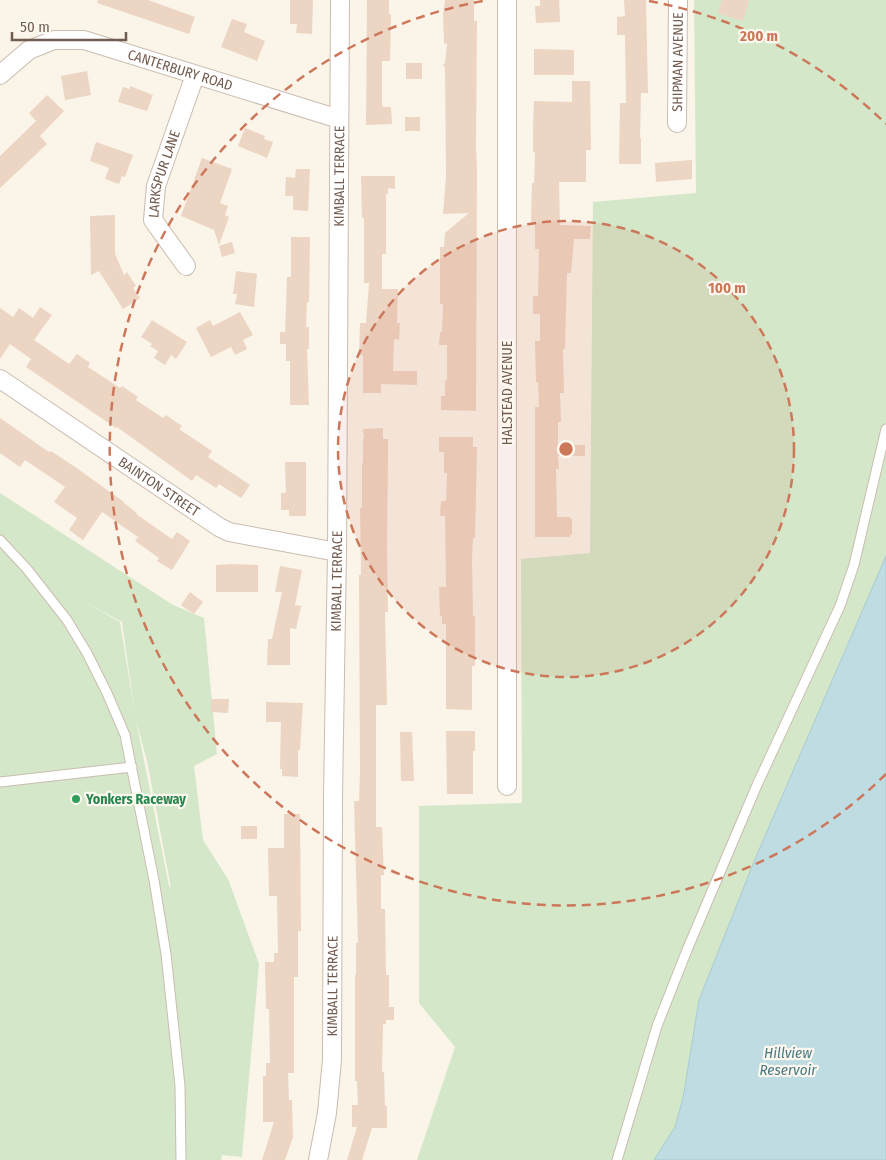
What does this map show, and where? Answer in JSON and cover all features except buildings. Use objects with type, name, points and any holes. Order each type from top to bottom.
[{"type":"street","name":"KIMBALL TERRACE","points":[[318,1160],[327,1113],[332,1060],[340,0]]},
{"type":"street","name":"HALSTEAD AVENUE","points":[[506,786],[507,0]]},
{"type":"street","name":"SHIPMAN AVENUE","points":[[677,123],[678,0]]},
{"type":"street","name":"CANTERBURY ROAD","points":[[0,75],[29,50],[54,40],[84,40],[339,119]]},
{"type":"street","name":"LARKSPUR LANE","points":[[186,266],[153,220],[156,186],[195,75]]},
{"type":"street","name":"BAINTON STREET","points":[[0,379],[219,527],[229,532],[337,552]]},
{"type":"lane","points":[[617,1160],[658,1026],[687,950],[757,785],[840,606],[854,565],[886,429]]},
{"type":"lane","points":[[0,540],[27,569],[66,620],[87,653],[107,693],[125,736],[154,880],[166,954],[180,1086],[181,1160]]},
{"type":"lane","points":[[0,782],[132,767]]},
{"type":"green space","points":[[694,0],[886,0],[886,556],[755,859],[699,1000],[683,1098],[675,1127],[654,1160],[417,1160],[455,1047],[419,1003],[419,806],[522,803],[521,559],[590,553],[593,202],[696,193]]},
{"type":"green space","name":"Yonkers Raceway","points":[[0,493],[173,605],[204,618],[217,754],[194,766],[203,840],[228,879],[259,964],[242,1157],[222,1155],[221,1160],[0,1160]],"holes":[[[83,601],[122,622],[135,714],[120,622]],[[136,720],[147,761],[171,888],[169,886]]]},
{"type":"water","name":"Hillview Reservoir","points":[[886,556],[886,1160],[654,1160],[675,1127],[683,1098],[699,1000],[755,859]]},
{"type":"place","name":"Yonkers Raceway","points":[[76,799]]}]
